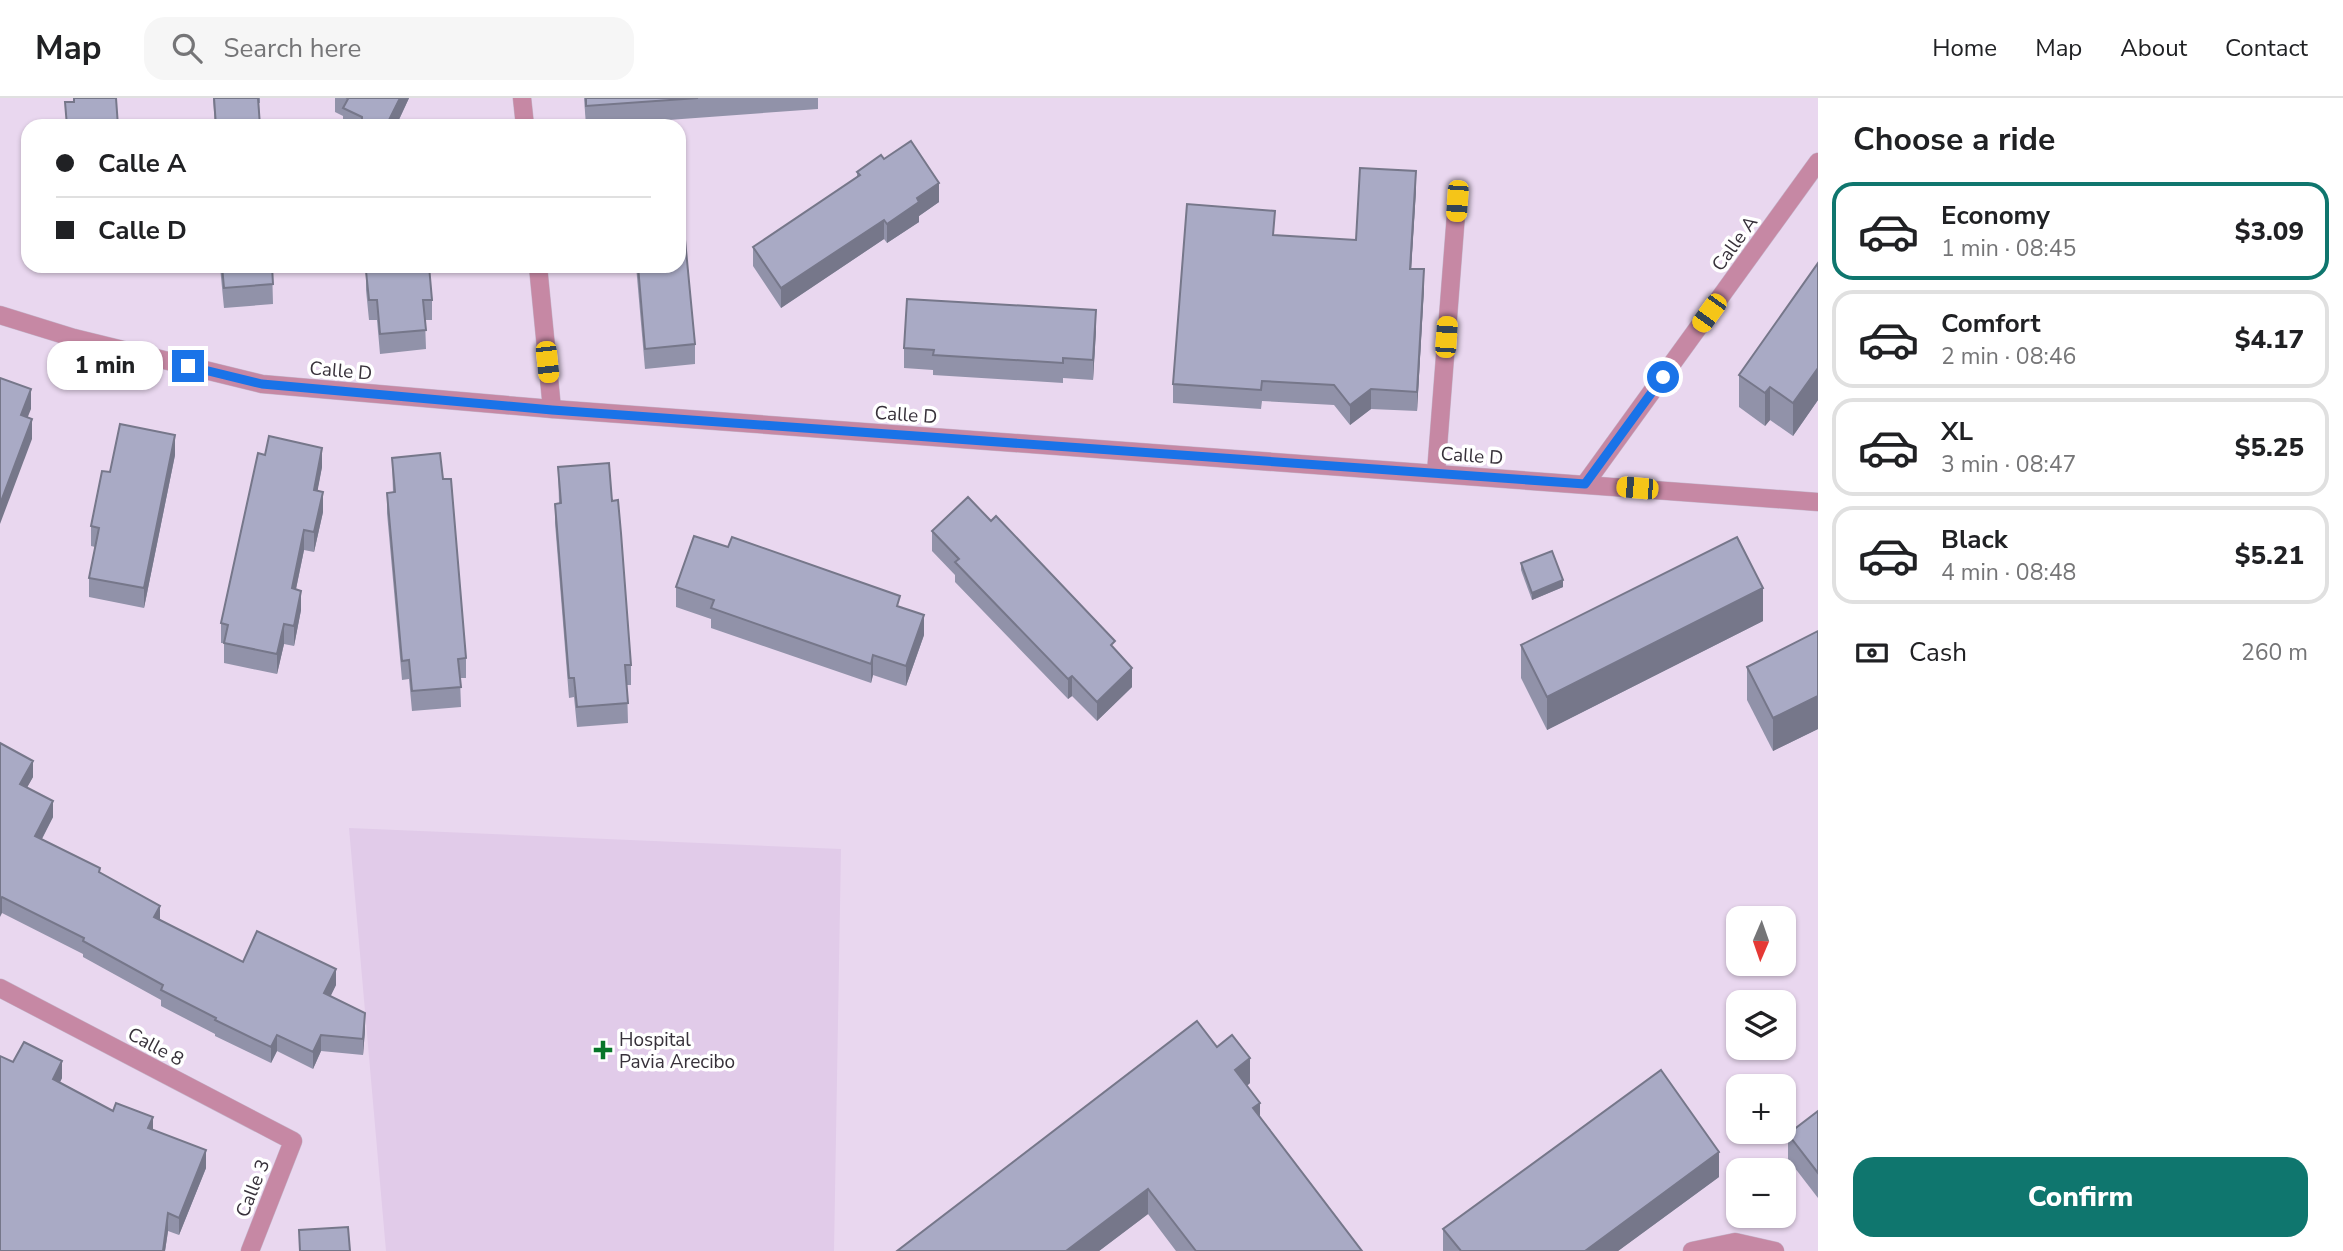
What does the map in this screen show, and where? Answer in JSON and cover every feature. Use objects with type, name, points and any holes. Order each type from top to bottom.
[{"type":"street","points":[[522,98],[524,119]]},
{"type":"street","name":"Calle A","points":[[1585,484],[1818,162]]},
{"type":"street","points":[[1436,473],[1457,201]]},
{"type":"street","points":[[539,273],[552,410]]},
{"type":"street","name":"Calle D","points":[[0,315],[74,338],[262,384],[552,410],[1818,502]]},
{"type":"street","name":"Calle 8","points":[[0,988],[293,1141]]},
{"type":"street","name":"Calle 3","points":[[250,1251],[293,1141]]},
{"type":"street","points":[[1692,1251],[1735,1242],[1775,1251]]},
{"type":"shaded area","name":"Hospital Pavia Arecibo","points":[[349,828],[841,849],[834,1251],[386,1251]]},
{"type":"building","points":[[74,98],[116,98],[118,119],[66,119],[65,102],[74,102]]},
{"type":"building","points":[[214,98],[258,98],[260,119],[216,119]]},
{"type":"building","points":[[400,98],[390,119],[362,119],[343,108],[348,99]]},
{"type":"building","points":[[586,98],[698,98],[586,106]]},
{"type":"building","points":[[911,141],[939,183],[917,198],[919,202],[887,224],[884,220],[781,288],[753,247],[860,175],[857,172],[881,155],[884,159]]},
{"type":"building","points":[[1360,168],[1416,171],[1410,269],[1424,269],[1417,392],[1371,389],[1350,405],[1334,385],[1262,381],[1261,390],[1173,384],[1187,204],[1275,211],[1273,235],[1356,240]]},
{"type":"building","points":[[686,250],[695,344],[645,349],[639,273],[686,273]]},
{"type":"building","points":[[1818,263],[1818,368],[1793,403],[1770,387],[1765,393],[1739,375]]},
{"type":"building","points":[[223,273],[272,273],[273,284],[224,288]]},
{"type":"building","points":[[366,273],[430,273],[432,300],[423,300],[426,330],[380,334],[377,300],[369,300]]},
{"type":"building","points":[[907,299],[1096,310],[1093,360],[1063,358],[1063,363],[933,355],[934,350],[904,348]]},
{"type":"building","points":[[0,378],[31,389],[21,415],[32,419],[0,504]]},
{"type":"building","points":[[120,424],[175,435],[144,588],[89,578],[99,528],[91,526],[102,471],[110,472]]},
{"type":"building","points":[[269,436],[322,448],[314,490],[323,492],[314,532],[304,530],[292,588],[301,591],[294,626],[284,624],[277,654],[224,643],[228,625],[221,623],[258,453],[265,455]]},
{"type":"building","points":[[440,453],[443,479],[451,479],[466,658],[458,659],[461,687],[412,691],[409,660],[402,661],[387,493],[395,492],[392,458]]},
{"type":"building","points":[[609,463],[612,501],[618,500],[621,533],[631,665],[625,665],[628,703],[577,707],[574,678],[569,678],[555,504],[561,503],[558,467]]},
{"type":"building","points":[[968,497],[991,521],[996,516],[1115,641],[1111,645],[1132,668],[1097,702],[1072,676],[1068,679],[955,562],[959,559],[932,531]]},
{"type":"building","points":[[694,536],[728,547],[732,537],[900,596],[897,606],[924,615],[906,666],[873,655],[871,664],[711,608],[714,600],[676,587]]},
{"type":"building","points":[[1737,537],[1763,588],[1547,697],[1521,645]]},
{"type":"building","points":[[1552,551],[1563,580],[1532,593],[1521,563]]},
{"type":"building","points":[[1818,631],[1818,696],[1773,718],[1747,667]]},
{"type":"building","points":[[0,743],[33,761],[20,784],[53,801],[35,836],[100,868],[99,872],[160,906],[154,917],[243,962],[257,931],[336,969],[324,993],[365,1013],[363,1039],[321,1035],[313,1052],[277,1035],[271,1047],[161,990],[163,985],[83,941],[84,938],[2,897],[0,900]]},
{"type":"building","points":[[1197,1021],[1217,1047],[1232,1035],[1250,1058],[1235,1070],[1260,1103],[1253,1108],[1362,1251],[1196,1251],[1148,1189],[1066,1251],[897,1251]]},
{"type":"building","points":[[24,1042],[62,1061],[53,1079],[113,1111],[116,1103],[153,1117],[148,1128],[206,1150],[179,1218],[168,1213],[163,1251],[0,1251],[0,1056],[13,1062]]},
{"type":"building","points":[[1661,1070],[1719,1152],[1585,1251],[1461,1251],[1443,1229]]},
{"type":"building","points":[[1818,1111],[1818,1173],[1796,1144],[1796,1128]]},
{"type":"building","points":[[348,1227],[350,1251],[300,1251],[299,1230]]},
{"type":"place","name":"Hospital Pavia Arecibo","points":[[603,1050]]},
{"type":"route","points":[[188,366],[262,384],[552,410],[1585,484],[1663,377]]}]
